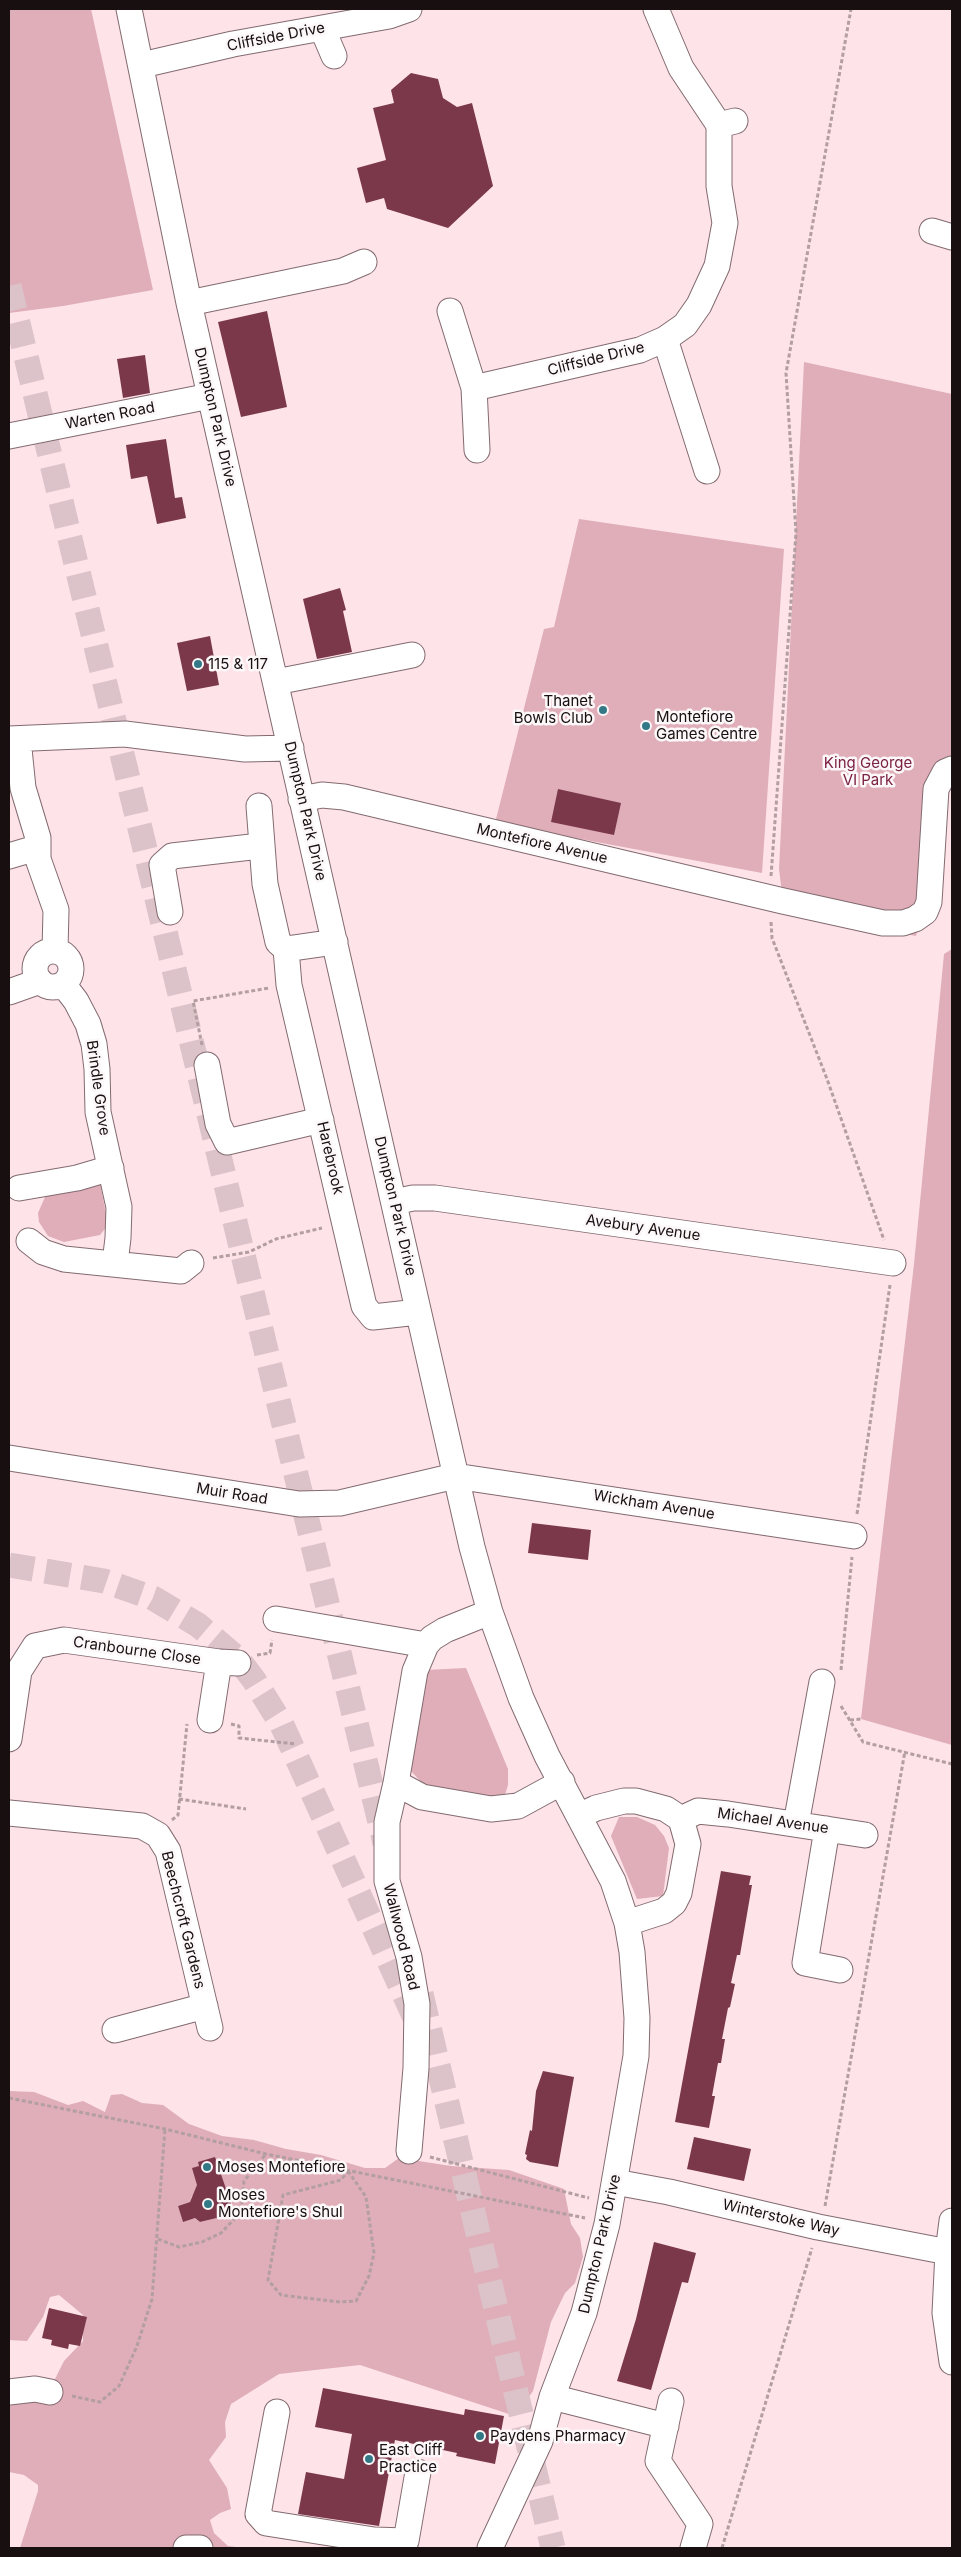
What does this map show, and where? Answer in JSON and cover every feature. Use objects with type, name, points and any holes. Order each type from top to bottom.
[{"type":"street","name":"Dumpton Park Drive","points":[[129,9],[142,65],[189,303],[455,1476],[490,1612],[524,1706],[613,1880],[627,1923],[636,1987],[636,2056],[611,2203],[584,2314],[552,2397],[540,2441],[490,2548]]},
{"type":"street","name":"Cliffside Drive","points":[[142,65],[233,44],[389,16],[410,9]]},
{"type":"street","name":"Cliffside Drive","points":[[474,388],[640,350],[665,339],[685,325],[699,305],[717,266],[724,223],[719,186],[727,123],[681,68],[656,9]]},
{"type":"street","points":[[322,28],[334,56]]},
{"type":"street","points":[[189,303],[343,271],[364,262]]},
{"type":"street","points":[[450,311],[474,388],[477,450]]},
{"type":"street","points":[[665,339],[707,471]]},
{"type":"street","name":"Warten Road","points":[[9,436],[210,396]]},
{"type":"street","points":[[276,682],[412,655]]},
{"type":"street","points":[[52,983],[35,970],[36,964],[44,954],[55,951],[56,910],[38,859],[36,848],[38,838],[23,788],[14,739],[125,734],[262,751],[291,748]]},
{"type":"street","name":"Montefiore Avenue","points":[[301,799],[322,795],[344,797],[776,900],[883,923],[903,923],[915,919],[925,912],[929,902],[936,789],[939,780],[952,769]]},
{"type":"street","name":"Harebrook","points":[[259,806],[260,846],[265,884],[278,942],[286,949],[289,984],[364,1306],[373,1317],[381,1318],[418,1312]]},
{"type":"street","points":[[170,912],[162,866],[172,856],[260,846]]},
{"type":"street","points":[[9,856],[36,848]]},
{"type":"street","points":[[286,949],[335,942]]},
{"type":"street","points":[[9,992],[52,983]]},
{"type":"street","name":"Brindle Grove","points":[[52,983],[76,1001],[88,1024],[94,1044],[98,1112],[112,1168],[119,1208],[115,1263]]},
{"type":"street","points":[[207,1065],[218,1124],[226,1142],[321,1120]]},
{"type":"street","points":[[19,1188],[77,1178],[112,1168]]},
{"type":"street","name":"Avebury Avenue","points":[[394,1202],[413,1198],[435,1198],[893,1263]]},
{"type":"street","points":[[30,1241],[43,1252],[64,1259],[181,1271],[191,1263]]},
{"type":"street","name":"Muir Road","points":[[9,1458],[299,1504],[340,1503],[455,1476]]},
{"type":"street","name":"Wickham Avenue","points":[[455,1476],[854,1536]]},
{"type":"street","points":[[490,1612],[445,1630],[432,1638],[426,1645],[415,1672],[396,1783],[422,1797],[491,1809],[518,1806],[562,1782]]},
{"type":"street","points":[[276,1619],[426,1645]]},
{"type":"street","name":"Cranbourne Close","points":[[9,1739],[19,1671],[35,1646],[64,1640],[229,1663],[210,1720]]},
{"type":"street","points":[[796,1824],[832,1677]]},
{"type":"street","name":"Wallwood Road","points":[[396,1783],[387,1822],[387,1881],[409,1956],[417,2004],[416,2068],[409,2151]]},
{"type":"street","points":[[579,1816],[596,1808],[624,1801],[666,1809],[681,1820],[688,1844],[679,1893],[674,1903],[664,1911],[627,1923]]},
{"type":"street","name":"Michael Avenue","points":[[681,1820],[698,1811],[865,1835]]},
{"type":"street","points":[[9,1813],[142,1826],[158,1835]]},
{"type":"street","points":[[827,1829],[805,1963],[840,1970]]},
{"type":"street","name":"Beechcroft Gardens","points":[[115,2030],[208,2017],[168,1851],[158,1835]]},
{"type":"street","name":"Winterstoke Way","points":[[611,2203],[669,2192],[818,2227],[948,2252]]},
{"type":"street","points":[[952,2221],[948,2252],[945,2313],[952,2362]]},
{"type":"street","points":[[9,2392],[34,2389],[50,2392]]},
{"type":"street","points":[[552,2397],[666,2426]]},
{"type":"street","points":[[671,2401],[658,2461],[700,2524],[693,2548]]},
{"type":"street","points":[[276,2412],[258,2514],[266,2524],[374,2544],[406,2541],[418,2472]]},
{"type":"street","points":[[186,2548],[200,2548]]},
{"type":"path","points":[[832,1677],[893,1263],[772,938],[776,900],[796,533],[786,373],[851,9]]},
{"type":"path","points":[[207,1065],[193,1001],[289,984]]},
{"type":"path","points":[[191,1263],[249,1252],[276,1239],[345,1223]]},
{"type":"path","points":[[229,1663],[270,1653],[276,1619]]},
{"type":"path","points":[[838,1702],[863,1742],[952,1764]]},
{"type":"path","points":[[158,1835],[178,1814],[187,1717],[239,1726],[239,1738],[296,1744]]},
{"type":"path","points":[[850,1720],[861,1719]]},
{"type":"path","points":[[722,2548],[825,2207],[905,1751]]},
{"type":"path","points":[[179,1799],[246,1809]]},
{"type":"path","points":[[9,2098],[165,2129],[266,2154],[348,2171],[611,2203]]},
{"type":"path","points":[[50,2392],[100,2402],[119,2386],[137,2346],[152,2299],[165,2129]]},
{"type":"path","points":[[409,2151],[611,2203]]},
{"type":"path","points":[[158,2239],[179,2246],[202,2242],[221,2233],[241,2212],[244,2181],[266,2154]]},
{"type":"path","points":[[348,2171],[366,2197],[374,2252],[368,2276],[356,2301],[340,2302],[281,2295],[268,2280],[283,2195],[341,2180],[348,2171]]},
{"type":"green space","points":[[9,9],[91,9],[153,290],[63,306],[9,313]]},
{"type":"green space","name":"King George Ⅵ Park","points":[[804,362],[952,394],[952,779],[916,936],[781,909],[783,901],[779,869]]},
{"type":"green space","name":"Montefiore Games Centre","points":[[579,519],[784,549],[762,873],[495,823],[544,629],[554,627]]},
{"type":"green space","points":[[952,949],[952,1745],[861,1719],[914,1264],[944,954]]},
{"type":"green space","points":[[100,1182],[108,1225],[100,1235],[64,1242],[48,1236],[39,1222],[38,1213],[45,1197],[51,1192]]},
{"type":"green space","points":[[466,1668],[508,1769],[508,1785],[504,1798],[447,1793],[422,1783],[411,1771],[425,1670]]},
{"type":"green space","points":[[619,1817],[637,1817],[655,1825],[664,1836],[669,1848],[663,1896],[637,1899],[611,1836]]},
{"type":"green space","points":[[9,2091],[34,2092],[68,2105],[83,2101],[105,2112],[111,2095],[122,2094],[142,2103],[163,2105],[189,2124],[222,2136],[254,2140],[286,2149],[321,2155],[365,2168],[385,2168],[399,2158],[451,2166],[509,2170],[564,2189],[571,2224],[580,2238],[583,2257],[575,2283],[565,2293],[551,2322],[533,2391],[515,2416],[360,2365],[279,2374],[231,2404],[225,2422],[226,2437],[209,2460],[227,2488],[231,2509],[220,2513],[210,2520],[214,2533],[228,2546],[244,2548],[20,2548],[38,2491],[38,2485],[24,2475],[9,2472],[9,2405],[54,2381],[64,2361],[83,2341],[83,2315],[59,2295],[50,2297],[43,2317],[27,2341],[9,2340]],"holes":[[[222,2188],[229,2192],[233,2209],[229,2215],[200,2222],[195,2218],[183,2221],[178,2206],[190,2202],[192,2196]]]},
{"type":"building","points":[[411,73],[438,79],[443,98],[457,107],[472,103],[493,186],[448,228],[387,209],[384,198],[366,203],[357,168],[386,160],[373,108],[394,103],[391,90]]},
{"type":"building","points":[[267,311],[287,407],[241,417],[218,322]]},
{"type":"building","points":[[145,355],[150,393],[123,398],[117,359]]},
{"type":"building","points":[[166,439],[175,498],[182,497],[186,518],[157,524],[147,476],[131,479],[126,445]]},
{"type":"building","points":[[340,588],[346,610],[343,611],[352,652],[317,659],[303,599]]},
{"type":"building","name":"115 & 117","points":[[210,636],[219,685],[187,691],[177,643]]},
{"type":"building","points":[[558,789],[621,803],[614,835],[551,822]]},
{"type":"building","points":[[532,1523],[591,1530],[588,1560],[528,1553]]},
{"type":"building","points":[[721,1871],[751,1876],[749,1885],[752,1885],[740,1955],[737,1955],[731,1983],[735,1984],[722,2039],[725,2039],[712,2096],[715,2096],[709,2128],[675,2122]]},
{"type":"building","points":[[543,2071],[574,2077],[558,2167],[530,2162],[526,2159],[527,2155],[525,2154],[530,2130],[532,2131],[536,2091]]},
{"type":"building","points":[[694,2137],[751,2149],[744,2181],[687,2169]]},
{"type":"building","points":[[215,2157],[233,2209],[229,2215],[200,2222],[195,2218],[183,2222],[178,2206],[190,2202],[197,2185],[192,2168],[199,2166],[198,2162]]},
{"type":"building","points":[[654,2242],[696,2253],[688,2283],[682,2282],[651,2390],[617,2381],[636,2319]]},
{"type":"building","points":[[49,2308],[87,2317],[80,2346],[69,2344],[68,2349],[51,2345],[52,2340],[42,2338]]},
{"type":"building","name":"East Cliff Practice","points":[[323,2388],[464,2415],[465,2409],[504,2416],[495,2464],[456,2456],[457,2453],[395,2440],[379,2526],[298,2514],[306,2472],[344,2479],[352,2434],[315,2427]]},
{"type":"tunnel","points":[[9,286],[385,1843]]},
{"type":"tunnel","points":[[9,1565],[104,1581],[153,1598],[198,1625],[238,1659],[254,1680],[282,1725],[415,2018]]},
{"type":"tunnel","points":[[421,1994],[553,2548]]},
{"type":"place","name":"115 & 117","points":[[198,664]]},
{"type":"place","name":"Thanet Bowls Club","points":[[603,710]]},
{"type":"place","name":"Montefiore Games Centre","points":[[646,726]]},
{"type":"place","name":"Moses Montefiore","points":[[207,2167]]},
{"type":"place","name":"Moses Montefiore's Shul","points":[[208,2204]]},
{"type":"place","name":"Paydens Pharmacy","points":[[480,2436]]},
{"type":"place","name":"East Cliff Practice","points":[[369,2459]]}]
